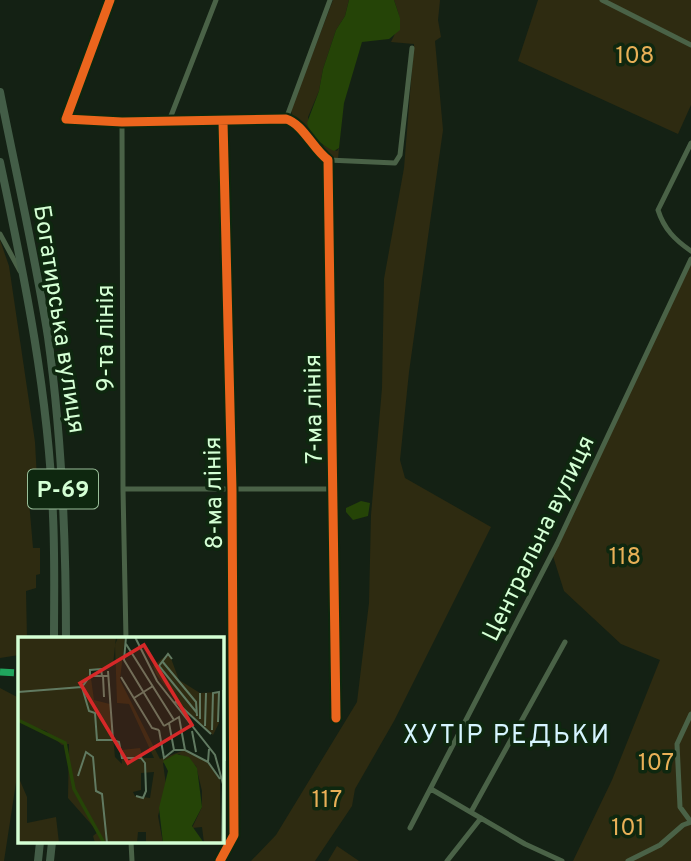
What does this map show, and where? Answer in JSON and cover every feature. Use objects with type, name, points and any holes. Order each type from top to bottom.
[{"type":"main road","name":"Богатирська вулиця","points":[[0,92],[41,294],[58,425],[64,512],[66,637]]},
{"type":"main road","name":"Богатирська вулиця","points":[[0,162],[36,345],[54,529],[54,637]]},
{"type":"street","points":[[110,0],[66,118],[122,122],[286,119],[294,121],[319,153],[328,160],[391,165],[398,159],[408,99],[412,48]]},
{"type":"street","points":[[169,121],[216,0]]},
{"type":"street","points":[[286,119],[330,0]]},
{"type":"street","points":[[602,0],[691,45]]},
{"type":"street","name":"8-ма лінія","points":[[220,861],[234,835],[232,490],[223,121]]},
{"type":"street","name":"9-та лінія","points":[[122,122],[126,637]]},
{"type":"street","points":[[691,144],[658,210],[675,240],[691,251]]},
{"type":"street","name":"7-ма лінія","points":[[328,160],[335,718]]},
{"type":"street","points":[[0,234],[24,278]]},
{"type":"street","name":"Центральна вулиця","points":[[410,828],[557,544],[691,259]]},
{"type":"street","points":[[123,489],[333,489]]},
{"type":"street","points":[[471,812],[565,642]]},
{"type":"street","points":[[628,861],[660,845],[691,822],[680,807],[677,744],[691,714]]},
{"type":"street","points":[[431,789],[525,844],[562,861]]},
{"type":"street","points":[[447,861],[481,818]]},
{"type":"green space","points":[[333,0],[349,0],[345,16],[336,30],[319,91],[308,117],[311,132],[322,145],[337,151],[339,148],[338,159],[317,148],[291,110]]},
{"type":"green space","points":[[394,0],[440,0],[438,20],[441,37],[435,41],[443,130],[409,372],[400,460],[405,478],[491,527],[394,721],[355,789],[352,806],[315,861],[251,861],[276,835],[357,702],[369,603],[371,515],[382,388],[384,279],[404,168],[414,44],[391,42],[400,22]]},
{"type":"green space","name":"108","points":[[538,0],[691,0],[691,105],[678,134],[518,61]]},
{"type":"green space","points":[[0,240],[9,266],[35,442],[38,498],[29,501],[33,548],[40,548],[40,574],[36,575],[36,588],[26,591],[27,637],[18,637],[18,655],[0,658]]},
{"type":"green space","name":"118","points":[[691,259],[691,861],[573,861],[612,780],[660,660],[621,644],[564,591],[552,553]]},
{"type":"green space","points":[[0,688],[18,697],[18,770],[4,861],[0,861]]},
{"type":"green space","name":"117","points":[[337,846],[359,861],[328,861]]},
{"type":"shaded area","points":[[349,0],[394,0],[400,18],[400,30],[389,39],[362,42],[344,103],[339,148],[334,151],[317,140],[307,123],[336,30],[345,16]]},
{"type":"shaded area","points":[[361,501],[370,503],[368,516],[353,520],[346,508]]},
{"type":"marked path","points":[[0,672],[18,673]]},
{"type":"cycle path","points":[[110,0],[66,119],[122,122],[286,119],[298,126],[328,160],[336,718]]},
{"type":"cycle path","points":[[220,861],[234,835],[232,490],[223,121]]},
{"type":"district","name":"ХУТІР РЕДЬКИ","points":[[507,734]]},
{"type":"park label","name":"107","points":[[656,762]]},
{"type":"park label","name":"101","points":[[628,827]]}]
